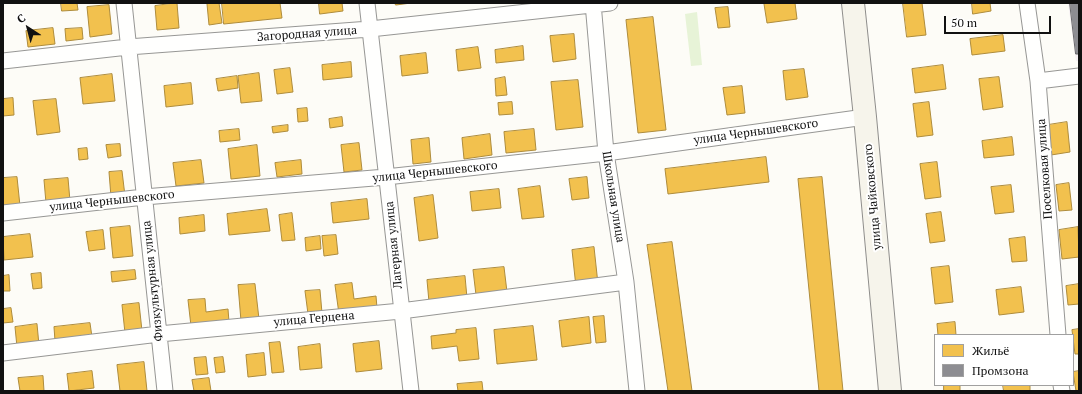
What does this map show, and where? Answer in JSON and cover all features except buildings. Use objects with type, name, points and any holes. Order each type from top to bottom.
[{"type":"street","name":"Физкультурная улица","points":[[124,3],[165,391]]},
{"type":"street","name":"Лагерная улица","points":[[367,3],[410,391]]},
{"type":"street","name":"Загородная улица","points":[[3,61],[128,47],[370,29],[610,3]]},
{"type":"street","name":"улица Чайковского","points":[[853,3],[866,117],[890,391]]},
{"type":"street","name":"Поселковая улица","points":[[1027,3],[1038,81],[1058,334]]},
{"type":"street","name":"Школьная улица","points":[[593,4],[606,153],[626,282],[637,391]]},
{"type":"street","points":[[1038,81],[1079,76]]},
{"type":"street","name":"улица Чернышевского","points":[[3,214],[144,197],[386,177],[606,153],[866,117]]},
{"type":"street","name":"улица Герцена","points":[[3,352],[159,334],[402,311],[626,282]]},
{"type":"shaded area","points":[[1068,3],[1079,3],[1079,61],[1076,61]]},
{"type":"green space","points":[[697,12],[702,65],[691,66],[685,14]]}]
